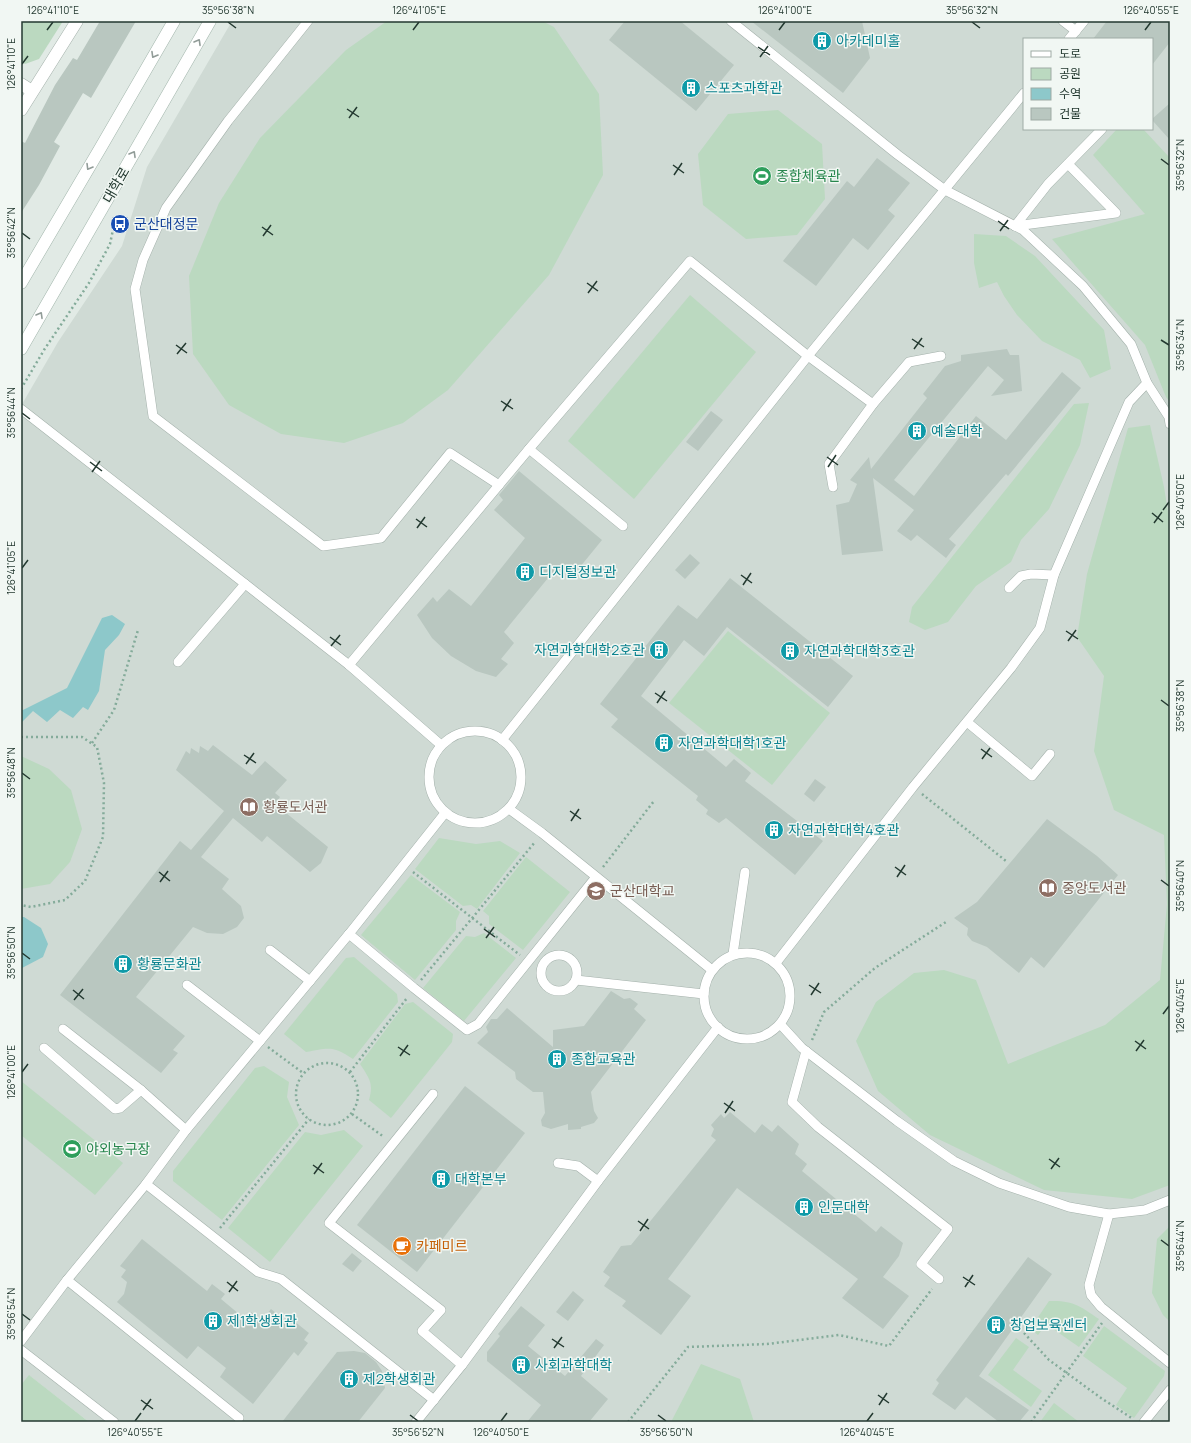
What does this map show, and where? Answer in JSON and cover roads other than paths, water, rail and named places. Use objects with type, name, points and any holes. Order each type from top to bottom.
[{"type":"street","points":[[21,110],[77,21]]},
{"type":"street","points":[[21,283],[102,147],[174,21]]},
{"type":"street","name":"대학로","points":[[21,349],[210,21]]},
{"type":"street","points":[[21,84],[32,91]]},
{"type":"lane","points":[[308,21],[228,121],[166,208],[143,260],[135,289],[153,416],[323,546],[381,538],[450,453],[499,485]]},
{"type":"lane","points":[[731,21],[945,190],[1023,230],[1083,286],[1131,344],[1147,383],[1169,417],[1170,424]]},
{"type":"lane","points":[[1063,21],[1076,31]]},
{"type":"lane","points":[[1070,38],[1084,21]]},
{"type":"lane","points":[[502,740],[808,356],[1023,94]]},
{"type":"lane","points":[[1015,226],[1048,184],[1101,130]]},
{"type":"lane","points":[[1015,226],[1116,213],[1068,164]]},
{"type":"lane","points":[[349,665],[529,449],[690,261],[808,356],[873,404]]},
{"type":"lane","points":[[833,487],[829,464],[873,404],[909,362],[941,356]]},
{"type":"lane","points":[[776,963],[913,787],[967,722],[1040,628],[1054,575],[1129,402],[1147,383]]},
{"type":"lane","points":[[21,409],[349,665],[441,745]]},
{"type":"lane","points":[[529,449],[623,526]]},
{"type":"lane","points":[[1009,588],[1021,576],[1031,574],[1054,575]]},
{"type":"lane","points":[[178,662],[246,584]]},
{"type":"lane","points":[[967,722],[1032,776],[1050,754]]},
{"type":"lane","points":[[478,731],[491,734],[502,740],[513,751],[520,765],[521,781],[518,796],[510,809],[498,818],[485,823],[471,824],[457,821],[445,813],[435,802],[429,788],[428,772],[432,757],[441,745],[452,737],[464,732],[478,731]]},
{"type":"lane","points":[[510,809],[712,970]]},
{"type":"lane","points":[[21,1341],[67,1280],[146,1184],[186,1130],[349,934],[445,813]]},
{"type":"lane","points":[[733,954],[745,872]]},
{"type":"lane","points":[[349,934],[467,1030],[478,1024],[596,877]]},
{"type":"lane","points":[[270,950],[310,981]]},
{"type":"lane","points":[[746,952],[760,954],[776,963],[783,970],[789,983],[791,998],[788,1012],[781,1025],[770,1034],[757,1039],[743,1039],[729,1036],[710,1018],[705,1006],[704,994],[706,981],[712,970],[721,961],[733,954],[746,952]]},
{"type":"lane","points":[[553,956],[565,956],[574,963],[577,968],[576,980],[568,989],[563,991],[551,990],[546,986],[541,975],[543,963],[553,956]]},
{"type":"lane","points":[[576,980],[704,994]]},
{"type":"lane","points":[[187,985],[260,1041]]},
{"type":"lane","points":[[781,1025],[806,1051],[897,1121],[954,1161],[999,1183],[1069,1207],[1109,1214],[1145,1210],[1170,1200]]},
{"type":"lane","points":[[416,1422],[462,1365],[598,1181],[718,1027]]},
{"type":"lane","points":[[64,1029],[141,1090],[186,1130]]},
{"type":"lane","points":[[44,1048],[115,1109],[120,1108],[141,1090]]},
{"type":"lane","points":[[806,1051],[792,1102],[818,1127],[948,1229],[921,1264],[939,1279]]},
{"type":"lane","points":[[433,1094],[329,1223],[441,1310],[422,1331],[462,1365]]},
{"type":"lane","points":[[558,1163],[578,1166],[598,1181]]},
{"type":"lane","points":[[146,1184],[258,1272],[281,1279],[434,1400]]},
{"type":"lane","points":[[1109,1214],[1089,1284],[1091,1295],[1101,1307],[1170,1363]]},
{"type":"lane","points":[[67,1280],[239,1418]]},
{"type":"lane","points":[[21,1350],[114,1422]]},
{"type":"lane","points":[[1144,1422],[1170,1390]]},
{"type":"water","points":[[112,615],[125,624],[119,635],[105,650],[99,691],[88,710],[83,707],[73,718],[60,710],[47,722],[33,711],[21,723],[21,710],[67,688],[102,618]]},
{"type":"water","points":[[21,917],[24,917],[41,928],[48,944],[43,957],[22,968]]},
{"type":"place","name":"아카데미홀","points":[[822,41]]},
{"type":"place","name":"스포츠과학관","points":[[691,88]]},
{"type":"place","name":"종합체육관","points":[[762,176]]},
{"type":"place","name":"군산대정문","points":[[120,224]]},
{"type":"place","name":"예술대학","points":[[917,431]]},
{"type":"place","name":"디지털정보관","points":[[525,572]]},
{"type":"place","name":"자연과학대학2호관","points":[[659,650]]},
{"type":"place","name":"자연과학대학3호관","points":[[790,651]]},
{"type":"place","name":"자연과학대학1호관","points":[[664,743]]},
{"type":"place","name":"황룡도서관","points":[[249,807]]},
{"type":"place","name":"자연과학대학4호관","points":[[774,830]]},
{"type":"place","name":"중앙도서관","points":[[1048,888]]},
{"type":"place","name":"군산대학교","points":[[596,891]]},
{"type":"place","name":"황룡문화관","points":[[123,964]]},
{"type":"place","name":"종합교육관","points":[[557,1059]]},
{"type":"place","name":"야외농구장","points":[[72,1149]]},
{"type":"place","name":"대학본부","points":[[441,1179]]},
{"type":"place","name":"인문대학","points":[[804,1207]]},
{"type":"place","name":"카페미르","points":[[402,1246]]},
{"type":"place","name":"제1학생회관","points":[[213,1321]]},
{"type":"place","name":"창업보육센터","points":[[996,1325]]},
{"type":"place","name":"사회과학대학","points":[[521,1365]]},
{"type":"place","name":"제2학생회관","points":[[349,1379]]}]
